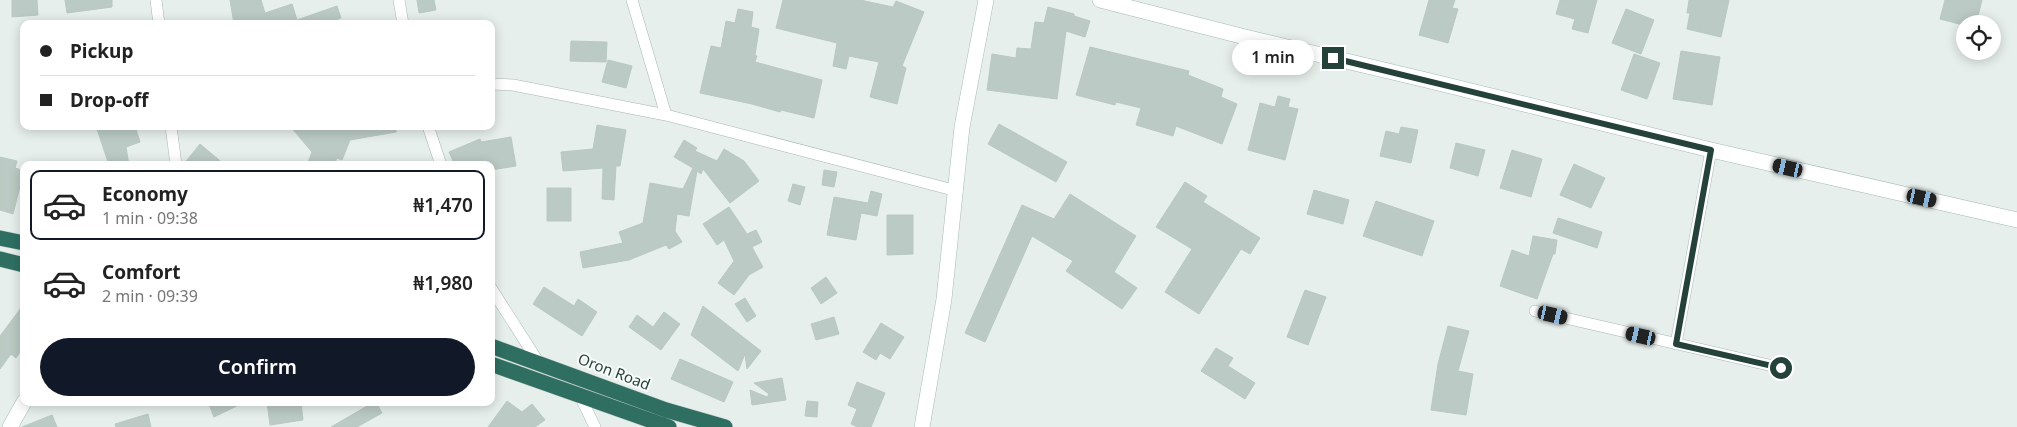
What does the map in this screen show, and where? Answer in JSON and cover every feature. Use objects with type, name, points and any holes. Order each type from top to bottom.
[{"type":"highway","points":[[0,238],[20,242]]},
{"type":"highway","points":[[0,260],[20,264]]},
{"type":"highway","name":"Oron Road","points":[[495,347],[666,410],[725,427]]},
{"type":"highway","points":[[495,365],[669,427]]},
{"type":"street","points":[[156,0],[158,20]]},
{"type":"street","points":[[398,0],[402,20]]},
{"type":"street","points":[[632,0],[666,114]]},
{"type":"street","points":[[922,427],[944,299],[957,192],[962,127],[986,0]]},
{"type":"street","points":[[1100,0],[1711,150],[2017,220]]},
{"type":"street","points":[[495,84],[513,85],[666,114],[957,192]]},
{"type":"street","points":[[172,130],[175,161]]},
{"type":"street","points":[[429,130],[441,161]]},
{"type":"street","points":[[1676,344],[1711,150]]},
{"type":"street","points":[[495,294],[539,363]]},
{"type":"street","points":[[1535,311],[1781,368]]},
{"type":"street","points":[[580,396],[595,427]]},
{"type":"street","points":[[10,427],[22,406]]},
{"type":"building","points":[[12,0],[37,0],[38,15],[12,17]]},
{"type":"building","points":[[65,0],[112,0],[112,7],[67,13]]},
{"type":"building","points":[[230,0],[261,0],[265,13],[292,4],[297,20],[233,20]]},
{"type":"building","points":[[417,0],[434,0],[436,10],[419,13]]},
{"type":"building","points":[[783,0],[860,0],[893,7],[896,1],[924,12],[902,66],[906,68],[897,104],[870,97],[879,62],[849,56],[846,69],[833,66],[837,43],[776,28]]},
{"type":"building","points":[[1429,0],[1455,0],[1452,8],[1458,9],[1448,43],[1419,35]]},
{"type":"building","points":[[1560,0],[1597,0],[1588,33],[1572,29],[1575,19],[1556,14]]},
{"type":"building","points":[[1689,0],[1729,0],[1721,37],[1687,29],[1690,13],[1687,13]]},
{"type":"building","points":[[1945,0],[1982,0],[1978,15],[1956,15],[1956,23],[1940,19]]},
{"type":"building","points":[[337,6],[341,18],[336,20],[297,20]]},
{"type":"building","points":[[1048,7],[1074,14],[1074,16],[1090,21],[1085,37],[1066,31],[1057,99],[987,90],[992,54],[1016,58],[1017,48],[1031,49],[1035,22],[1044,23]]},
{"type":"building","points":[[738,9],[753,12],[751,27],[759,29],[755,62],[822,80],[814,118],[700,93],[711,46],[721,48],[726,21],[735,23]]},
{"type":"building","points":[[1626,9],[1654,20],[1641,54],[1612,43]]},
{"type":"building","points":[[571,41],[607,42],[606,62],[570,61]]},
{"type":"building","points":[[1090,47],[1189,71],[1188,75],[1223,89],[1221,97],[1237,104],[1222,144],[1176,126],[1173,136],[1136,125],[1141,108],[1116,102],[1115,105],[1076,95]]},
{"type":"building","points":[[1681,51],[1720,57],[1712,105],[1673,99]]},
{"type":"building","points":[[1634,54],[1660,63],[1647,99],[1621,90]]},
{"type":"building","points":[[608,60],[632,66],[626,88],[602,82]]},
{"type":"building","points":[[1278,96],[1290,99],[1288,107],[1298,109],[1285,160],[1248,150],[1260,103],[1275,107]]},
{"type":"building","points":[[999,124],[1067,162],[1056,182],[988,144]]},
{"type":"building","points":[[597,125],[626,130],[620,166],[616,166],[614,200],[602,199],[603,168],[563,171],[561,152],[593,149]]},
{"type":"building","points":[[1401,127],[1418,130],[1411,163],[1380,156],[1386,131],[1399,134]]},
{"type":"building","points":[[97,130],[136,130],[140,142],[126,147],[128,161],[108,161]]},
{"type":"building","points":[[293,130],[396,130],[396,132],[350,140],[342,160],[337,158],[336,161],[309,161],[312,152]]},
{"type":"building","points":[[511,137],[516,166],[495,169],[495,161],[453,161],[449,152],[480,139],[481,142]]},
{"type":"building","points":[[684,140],[697,148],[695,151],[717,161],[724,149],[744,161],[759,181],[730,203],[703,169],[701,174],[697,171],[689,216],[677,214],[675,231],[682,242],[669,249],[666,245],[629,260],[583,268],[580,252],[623,243],[619,232],[643,223],[650,183],[683,189],[693,168],[674,157]]},
{"type":"building","points":[[1456,143],[1485,150],[1478,176],[1450,168]]},
{"type":"building","points":[[200,144],[220,161],[186,161]]},
{"type":"building","points":[[1512,150],[1542,159],[1531,197],[1500,188]]},
{"type":"building","points":[[0,157],[17,161],[15,168],[20,170],[20,187],[13,214],[0,210]]},
{"type":"building","points":[[1574,164],[1605,178],[1591,208],[1560,195]]},
{"type":"building","points":[[824,170],[837,172],[834,187],[822,185]]},
{"type":"building","points":[[1185,182],[1207,196],[1203,202],[1260,238],[1250,254],[1241,249],[1199,314],[1165,292],[1192,249],[1156,227]]},
{"type":"building","points":[[793,184],[805,187],[800,205],[788,201]]},
{"type":"building","points":[[547,188],[571,188],[571,221],[547,221]]},
{"type":"building","points":[[1314,190],[1349,200],[1343,224],[1307,214]]},
{"type":"building","points":[[871,191],[882,194],[877,216],[861,213],[856,240],[827,235],[834,197],[868,203]]},
{"type":"building","points":[[1070,194],[1136,236],[1114,272],[1137,288],[1122,309],[1066,271],[1073,261],[1032,236],[985,342],[965,333],[1022,205],[1054,219]]},
{"type":"building","points":[[1376,201],[1434,221],[1422,256],[1363,236]]},
{"type":"building","points":[[729,207],[747,234],[756,230],[762,242],[752,247],[763,267],[749,275],[734,295],[718,283],[734,261],[724,240],[717,245],[703,224]]},
{"type":"building","points":[[887,215],[913,215],[913,254],[887,255]]},
{"type":"building","points":[[1558,218],[1602,232],[1597,248],[1553,233]]},
{"type":"building","points":[[1533,236],[1557,240],[1555,254],[1553,254],[1537,299],[1500,286],[1512,250],[1529,256]]},
{"type":"building","points":[[826,277],[837,293],[821,304],[811,288]]},
{"type":"building","points":[[544,287],[574,306],[578,299],[597,312],[582,336],[533,304]]},
{"type":"building","points":[[1305,290],[1326,297],[1308,345],[1287,337]]},
{"type":"building","points":[[745,298],[756,316],[747,322],[735,304]]},
{"type":"building","points":[[703,306],[761,351],[747,369],[745,354],[738,371],[691,335]]},
{"type":"building","points":[[20,309],[20,352],[16,358],[11,354],[0,369],[0,336]]},
{"type":"building","points":[[664,312],[680,324],[661,350],[629,327],[637,315],[653,327]]},
{"type":"building","points":[[834,317],[839,334],[816,340],[811,324]]},
{"type":"building","points":[[881,323],[904,337],[890,359],[880,353],[876,360],[863,352]]},
{"type":"building","points":[[1448,326],[1469,331],[1458,371],[1473,374],[1466,415],[1431,410],[1438,364]]},
{"type":"building","points":[[1216,348],[1233,358],[1228,366],[1255,383],[1245,399],[1201,371]]},
{"type":"building","points":[[680,359],[733,382],[724,402],[671,379]]},
{"type":"building","points":[[782,378],[786,400],[752,405],[750,390],[767,397],[769,394],[754,383]]},
{"type":"building","points":[[857,382],[885,393],[871,427],[858,427],[851,424],[857,409],[848,405]]},
{"type":"building","points":[[507,401],[522,412],[532,404],[545,420],[535,427],[488,427]]},
{"type":"building","points":[[807,401],[818,402],[817,417],[805,416]]},
{"type":"building","points":[[210,406],[237,406],[214,417]]},
{"type":"building","points":[[268,406],[301,406],[303,420],[270,425]]},
{"type":"building","points":[[367,406],[378,406],[382,413],[357,427],[331,427]]},
{"type":"building","points":[[148,414],[151,427],[116,427],[115,424]]},
{"type":"building","points":[[52,415],[57,427],[22,427]]},
{"type":"route","points":[[1333,58],[1422,78],[1711,150],[1676,344],[1781,368]]}]
